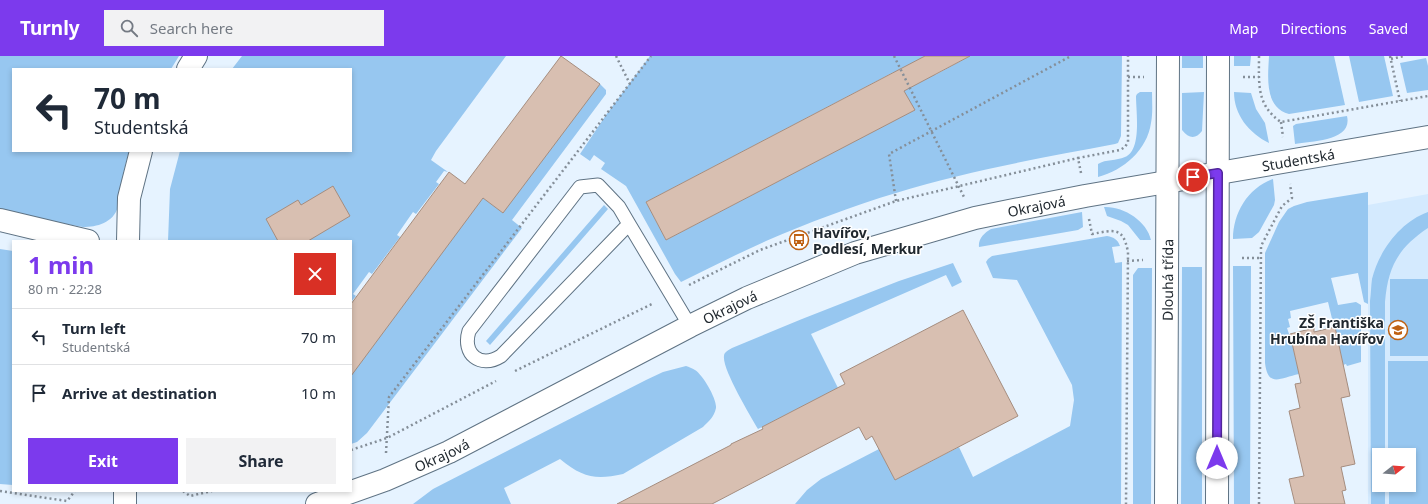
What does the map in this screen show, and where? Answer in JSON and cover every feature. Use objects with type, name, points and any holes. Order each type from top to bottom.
[{"type":"street","points":[[189,68],[196,56]]},
{"type":"street","name":"Dlouhá třída","points":[[1166,504],[1168,56]]},
{"type":"street","points":[[1217,504],[1218,56]]},
{"type":"street","name":"Studentská","points":[[1168,182],[1428,137]]},
{"type":"street","points":[[128,240],[129,198],[141,152]]},
{"type":"street","name":"Okrajová","points":[[352,492],[385,480],[449,452],[690,326],[747,298],[855,252],[975,218],[1085,196],[1168,182]]},
{"type":"street","points":[[0,220],[84,240]]},
{"type":"street","points":[[125,492],[125,504]]},
{"type":"street","name":"Okrajová","points":[[317,504],[351,492]]},
{"type":"lane","points":[[629,224],[501,356],[494,360],[487,361],[479,360],[472,355],[468,348],[467,339],[469,331],[580,187],[598,185],[619,207],[690,326]]},
{"type":"path","points":[[616,56],[630,84]]},
{"type":"path","points":[[894,56],[975,218]]},
{"type":"path","points":[[896,200],[890,154],[1071,56]]},
{"type":"path","points":[[512,373],[760,250],[896,200],[1078,158],[1120,150],[1125,147],[1128,142],[1128,56]]},
{"type":"path","points":[[1259,56],[1261,94],[1269,112],[1281,122],[1428,96]]},
{"type":"path","points":[[1400,101],[1390,57],[1404,56]]},
{"type":"path","points":[[1078,158],[1092,234],[1111,231],[1119,232],[1123,236],[1128,252],[1126,504]]},
{"type":"path","points":[[1259,504],[1261,246],[1282,206],[1292,198]]},
{"type":"path","points":[[352,450],[387,438],[498,380]]},
{"type":"path","points":[[0,491],[67,501],[74,492]]},
{"type":"path","points":[[184,492],[190,496],[208,492]]},
{"type":"shaded area","points":[[0,56],[179,56],[172,68],[12,68],[12,152],[129,152],[118,207],[112,217],[104,223],[83,227],[0,212]]},
{"type":"shaded area","points":[[242,56],[506,56],[436,151],[431,160],[448,172],[444,171],[436,182],[439,184],[416,214],[413,212],[397,235],[400,237],[372,274],[369,272],[353,294],[356,296],[352,301],[352,240],[168,240],[170,189],[180,152],[352,152],[352,68],[233,68]]},
{"type":"shaded area","points":[[650,56],[925,56],[935,75],[970,56],[1122,56],[1121,136],[1118,143],[950,178],[880,198],[830,215],[766,241],[681,282],[675,274],[626,186],[601,169],[605,163],[594,155],[590,161],[580,154],[606,115]],"holes":[[[894,72],[914,110],[666,240],[646,202]]]},
{"type":"shaded area","points":[[1182,56],[1203,56],[1203,68],[1182,68]]},
{"type":"shaded area","points":[[1234,56],[1251,56],[1250,66],[1234,66]]},
{"type":"shaded area","points":[[1269,56],[1334,56],[1345,105],[1289,114],[1281,110],[1275,105],[1269,90]]},
{"type":"shaded area","points":[[1349,56],[1384,56],[1393,96],[1359,102]]},
{"type":"shaded area","points":[[1426,58],[1428,66],[1428,90],[1407,93],[1400,63]]},
{"type":"shaded area","points":[[599,83],[606,90],[606,94],[512,220],[522,228],[367,433],[357,442],[352,444],[352,373],[482,197],[502,212]]},
{"type":"shaded area","points":[[1140,92],[1152,92],[1152,119],[1149,133],[1145,142],[1133,158],[1125,164],[1108,174],[1098,177],[1098,164],[1104,161],[1125,157],[1134,147],[1137,130],[1136,96]]},
{"type":"shaded area","points":[[1204,92],[1202,131],[1195,137],[1192,137],[1187,135],[1182,130],[1182,93]]},
{"type":"shaded area","points":[[1234,92],[1251,93],[1256,109],[1265,123],[1269,143],[1249,129],[1244,122],[1237,108]]},
{"type":"shaded area","points":[[1347,116],[1347,124],[1344,130],[1338,135],[1321,140],[1295,144],[1293,126],[1296,124]]},
{"type":"shaded area","points":[[1273,179],[1274,205],[1259,232],[1252,238],[1233,239],[1239,211],[1249,195],[1264,183]]},
{"type":"shaded area","points":[[1368,192],[1368,304],[1364,302],[1358,273],[1331,278],[1338,305],[1356,302],[1361,305],[1361,362],[1347,366],[1346,364],[1343,365],[1328,302],[1290,311],[1291,318],[1288,319],[1290,327],[1287,328],[1290,334],[1299,374],[1281,379],[1272,379],[1269,376],[1265,363],[1265,253],[1279,222],[1288,209],[1294,206],[1307,202]]},
{"type":"shaded area","name":"ZŠ Františka Hrubína Havířov","points":[[1428,194],[1428,504],[1368,504],[1368,205]]},
{"type":"shaded area","points":[[604,205],[608,209],[490,345],[486,341]]},
{"type":"shaded area","points":[[1104,207],[1119,209],[1133,216],[1145,227],[1151,240],[1140,240],[1128,225],[1107,216]]},
{"type":"shaded area","points":[[1082,212],[1083,227],[1078,230],[979,247],[979,241],[982,236],[991,229]]},
{"type":"shaded area","points":[[1428,212],[1428,228],[1409,243],[1396,259],[1386,290],[1385,448],[1372,448],[1372,492],[1385,492],[1385,504],[1371,504],[1370,301],[1372,279],[1375,268],[1385,248],[1400,230],[1418,217]]},
{"type":"shaded area","points":[[1107,236],[1117,240],[1120,246],[1112,247],[1115,263],[1122,262],[1121,504],[795,504],[807,490],[821,479],[879,449],[895,480],[959,447],[973,477],[1070,426],[1074,400],[1072,385],[1017,280],[993,278],[986,262],[992,256]]},
{"type":"shaded area","points":[[0,249],[12,251],[12,485],[0,484]]},
{"type":"shaded area","points":[[953,263],[962,282],[952,287],[946,275],[811,334],[838,388],[758,429],[727,371],[724,356],[727,351],[802,319],[899,281]]},
{"type":"shaded area","points":[[1233,266],[1251,266],[1250,504],[1234,504]]},
{"type":"shaded area","points":[[1182,267],[1202,267],[1202,504],[1181,504]]},
{"type":"shaded area","points":[[1138,268],[1152,268],[1151,504],[1133,504],[1133,275]]},
{"type":"shaded area","points":[[1390,279],[1428,279],[1428,356],[1390,356]]},
{"type":"shaded area","points":[[1388,361],[1428,361],[1428,504],[1389,504],[1389,492],[1416,492],[1416,448],[1388,448]]},
{"type":"shaded area","points":[[686,366],[698,373],[709,388],[716,404],[713,416],[703,427],[623,474],[605,477],[590,476],[583,474],[560,459],[504,488],[511,504],[413,504],[433,489],[646,380],[663,372]]},
{"type":"building","points":[[561,56],[600,84],[503,213],[483,198],[352,375],[352,303],[449,172],[465,184]]},
{"type":"building","points":[[925,56],[970,56],[904,91],[915,110],[666,240],[646,202]]},
{"type":"building","points":[[333,186],[350,216],[310,240],[277,240],[266,219],[298,200],[301,205]]},
{"type":"building","points":[[963,310],[1018,416],[895,480],[872,436],[866,440],[859,427],[712,504],[617,504],[731,444],[763,429],[762,427],[845,384],[840,374]]},
{"type":"building","points":[[1335,327],[1350,396],[1341,398],[1355,464],[1341,467],[1346,490],[1342,491],[1345,504],[1295,504],[1289,479],[1304,476],[1289,411],[1300,408],[1295,384],[1301,383],[1290,334],[1314,328],[1314,332]]},
{"type":"place","name":"Havířov, Podlesí, Merkur","points":[[799,240]]},
{"type":"place","name":"ZŠ Františka Hrubína Havířov","points":[[1398,330]]},
{"type":"route","points":[[1193,177],[1218,173],[1217,458]]}]
